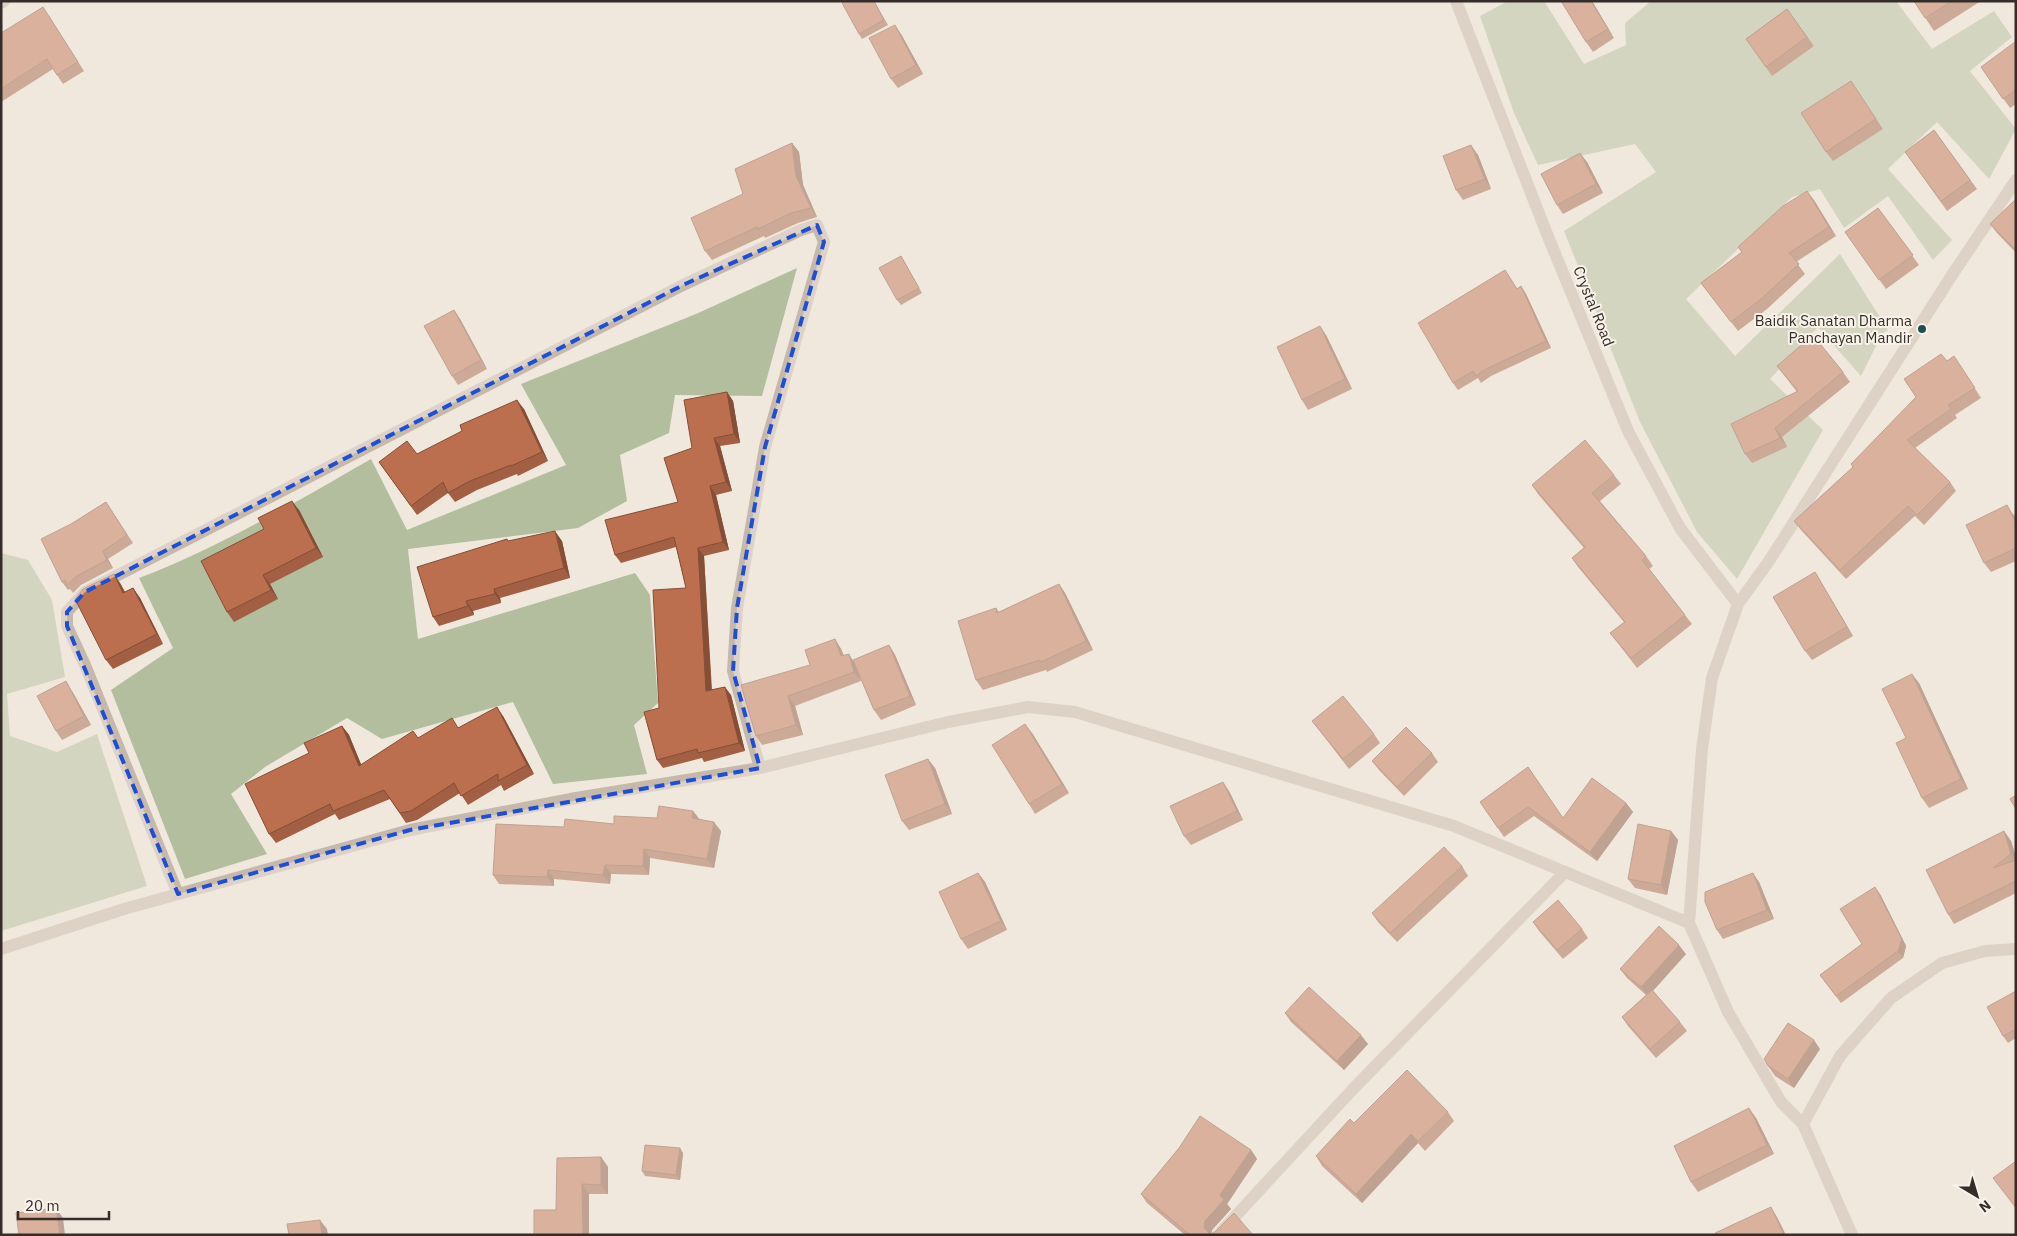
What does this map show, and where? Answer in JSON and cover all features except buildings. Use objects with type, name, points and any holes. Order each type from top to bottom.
[{"type":"street","name":"Crystal Road","points":[[1456,2],[1546,234],[1628,430],[1680,528],[1738,604]]},
{"type":"street","points":[[1852,1235],[1803,1124],[1781,1102],[1728,1012],[1689,923],[1702,749],[1712,678],[1738,604],[1769,561],[1954,272],[2016,180]]},
{"type":"street","points":[[178,894],[68,626],[67,612],[85,592],[683,285],[802,230],[817,225],[824,242],[765,447],[737,608],[733,671],[760,768]]},
{"type":"street","points":[[1,949],[124,909],[410,830],[576,798],[760,768],[948,722],[1028,707],[1075,712],[1454,826],[1689,923]]},
{"type":"street","points":[[1218,1235],[1353,1089],[1565,872]]},
{"type":"street","points":[[1803,1124],[1840,1056],[1891,998],[1942,963],[1985,951],[2016,949]]},
{"type":"highlighted area","points":[[817,225],[824,242],[765,447],[737,608],[733,671],[760,768],[410,830],[178,894],[67,626],[67,612],[85,592],[683,285]]},
{"type":"green space","points":[[1508,1],[1544,1],[1584,64],[1626,45],[1625,23],[1651,1],[1896,1],[1932,49],[1994,11],[2012,37],[1970,71],[2016,129],[1989,179],[1937,122],[1888,169],[1952,240],[1933,260],[1888,196],[1844,228],[1820,189],[1792,197],[1686,299],[1735,356],[1840,254],[1888,330],[1882,334],[1861,376],[1818,327],[1770,379],[1823,430],[1737,579],[1697,532],[1640,422],[1564,231],[1656,172],[1635,144],[1538,165],[1514,113],[1480,16]]},
{"type":"green space","points":[[797,268],[762,396],[675,395],[669,433],[620,455],[627,501],[578,528],[408,549],[418,639],[635,573],[650,595],[658,703],[634,725],[647,774],[553,784],[513,702],[382,739],[347,718],[265,767],[231,794],[267,854],[185,879],[111,690],[173,648],[139,578],[228,538],[371,459],[407,530],[566,465],[521,384],[696,314]]},
{"type":"green space","points":[[1,553],[28,560],[52,600],[65,677],[7,694],[10,736],[57,752],[97,734],[147,886],[1,931]]},
{"type":"place","name":"Baidik Sanatan Dharma Panchayan Mandir","points":[[1922,329]]}]
